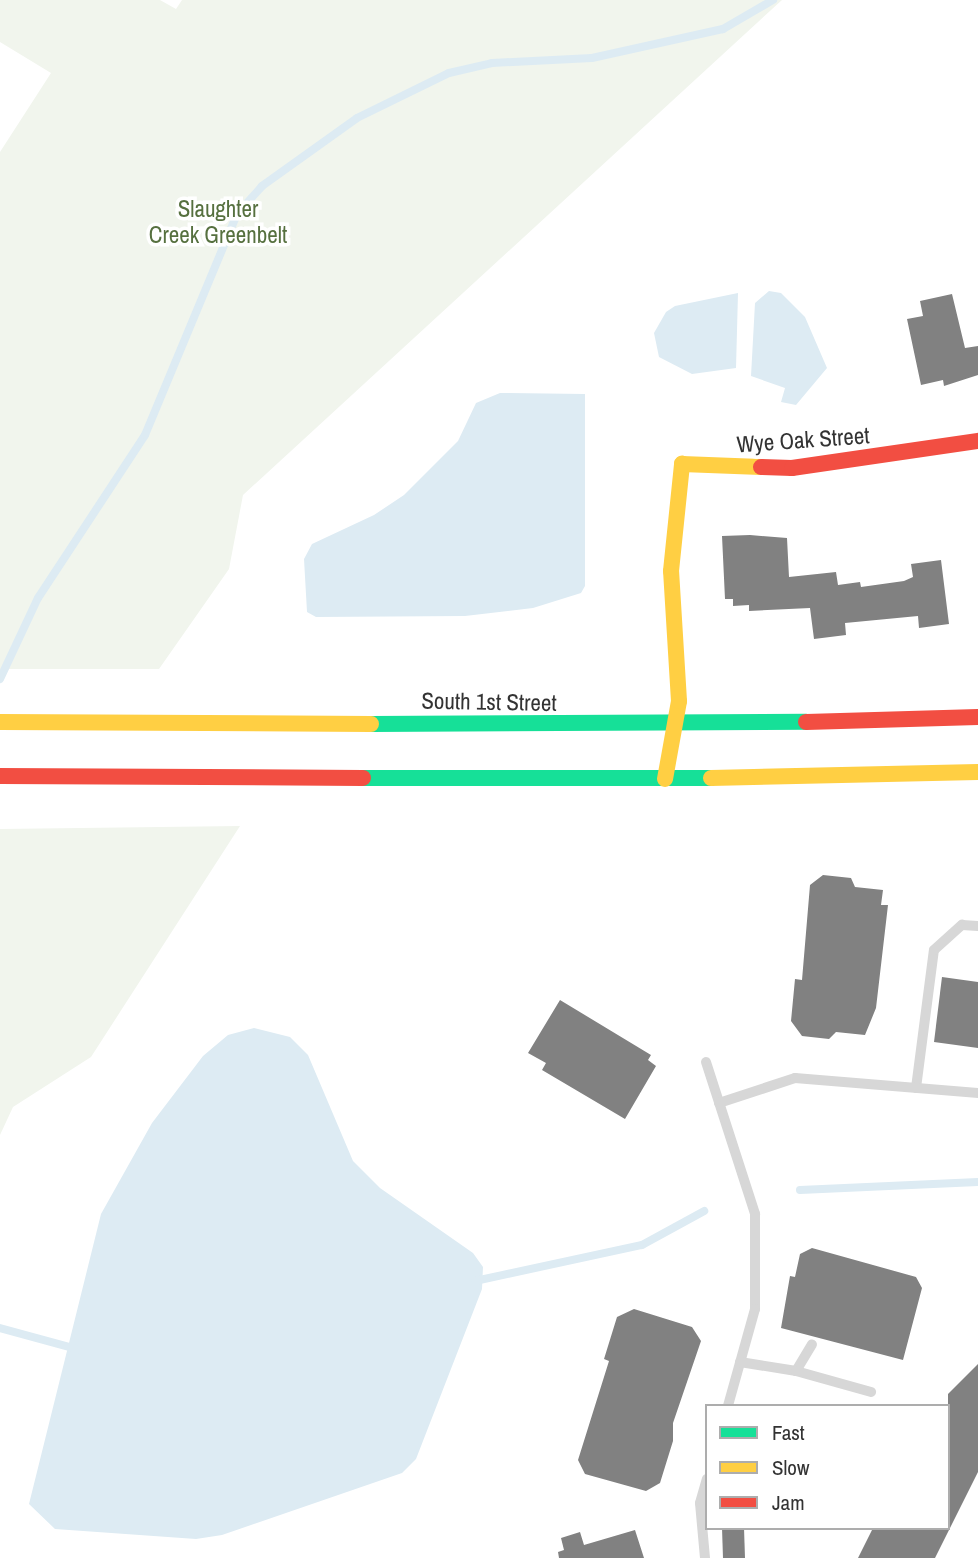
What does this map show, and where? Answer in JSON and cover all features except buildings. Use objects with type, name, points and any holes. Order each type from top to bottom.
[{"type":"main road","name":"Wye Oak Street","points":[[675,726],[680,682],[671,571],[682,464],[792,468],[978,441]]},
{"type":"main road","name":"South 1st Street","points":[[0,722],[675,726],[978,717]]},
{"type":"main road","points":[[665,779],[675,726]]},
{"type":"main road","points":[[0,776],[665,779],[978,772]]},
{"type":"lane","points":[[916,1088],[934,950],[962,925],[978,926]]},
{"type":"lane","points":[[706,1062],[755,1214],[755,1309],[729,1404]]},
{"type":"lane","points":[[719,1103],[795,1078],[978,1093]]},
{"type":"lane","points":[[796,1371],[811,1344]]},
{"type":"lane","points":[[740,1362],[796,1371],[872,1392]]},
{"type":"lane","points":[[705,1486],[700,1503],[705,1558]]},
{"type":"green space","name":"Slaughter Creek Greenbelt","points":[[0,0],[160,0],[176,9],[182,0],[782,0],[243,495],[229,569],[159,669],[0,669],[0,152],[51,73],[0,42]]},
{"type":"green space","points":[[240,826],[91,1057],[13,1107],[0,1135],[0,829]]},
{"type":"shaded area","points":[[769,291],[781,293],[805,317],[827,368],[796,405],[781,402],[785,388],[751,376],[755,303]]},
{"type":"shaded area","points":[[738,293],[736,368],[692,374],[659,357],[654,333],[666,312],[675,306]]},
{"type":"shaded area","points":[[500,393],[585,394],[585,586],[581,593],[533,608],[465,616],[316,617],[307,612],[304,559],[312,544],[374,515],[404,495],[458,441],[476,403]]},
{"type":"shaded area","points":[[254,1028],[290,1037],[308,1055],[353,1161],[380,1188],[473,1253],[483,1267],[482,1289],[416,1459],[402,1473],[222,1535],[196,1539],[55,1529],[29,1504],[101,1214],[152,1123],[203,1056],[228,1035]]},
{"type":"waterway","points":[[0,679],[38,598],[145,435],[237,214],[262,186],[357,118],[449,73],[492,63],[592,58],[723,29],[773,0]]},
{"type":"waterway","points":[[800,1190],[978,1182]]},
{"type":"waterway","points":[[475,1281],[642,1245],[704,1211]]},
{"type":"waterway","points":[[0,1328],[77,1349]]},
{"type":"traffic: fast","points":[[371,724],[806,722]]},
{"type":"traffic: fast","points":[[363,778],[711,778]]},
{"type":"traffic: slow","points":[[665,779],[679,701],[671,571],[682,464],[761,467]]},
{"type":"traffic: slow","points":[[0,722],[371,724]]},
{"type":"traffic: slow","points":[[711,778],[978,772]]},
{"type":"traffic: jam","points":[[761,467],[792,468],[978,441]]},
{"type":"traffic: jam","points":[[806,722],[978,717]]},
{"type":"traffic: jam","points":[[0,776],[363,778]]}]
